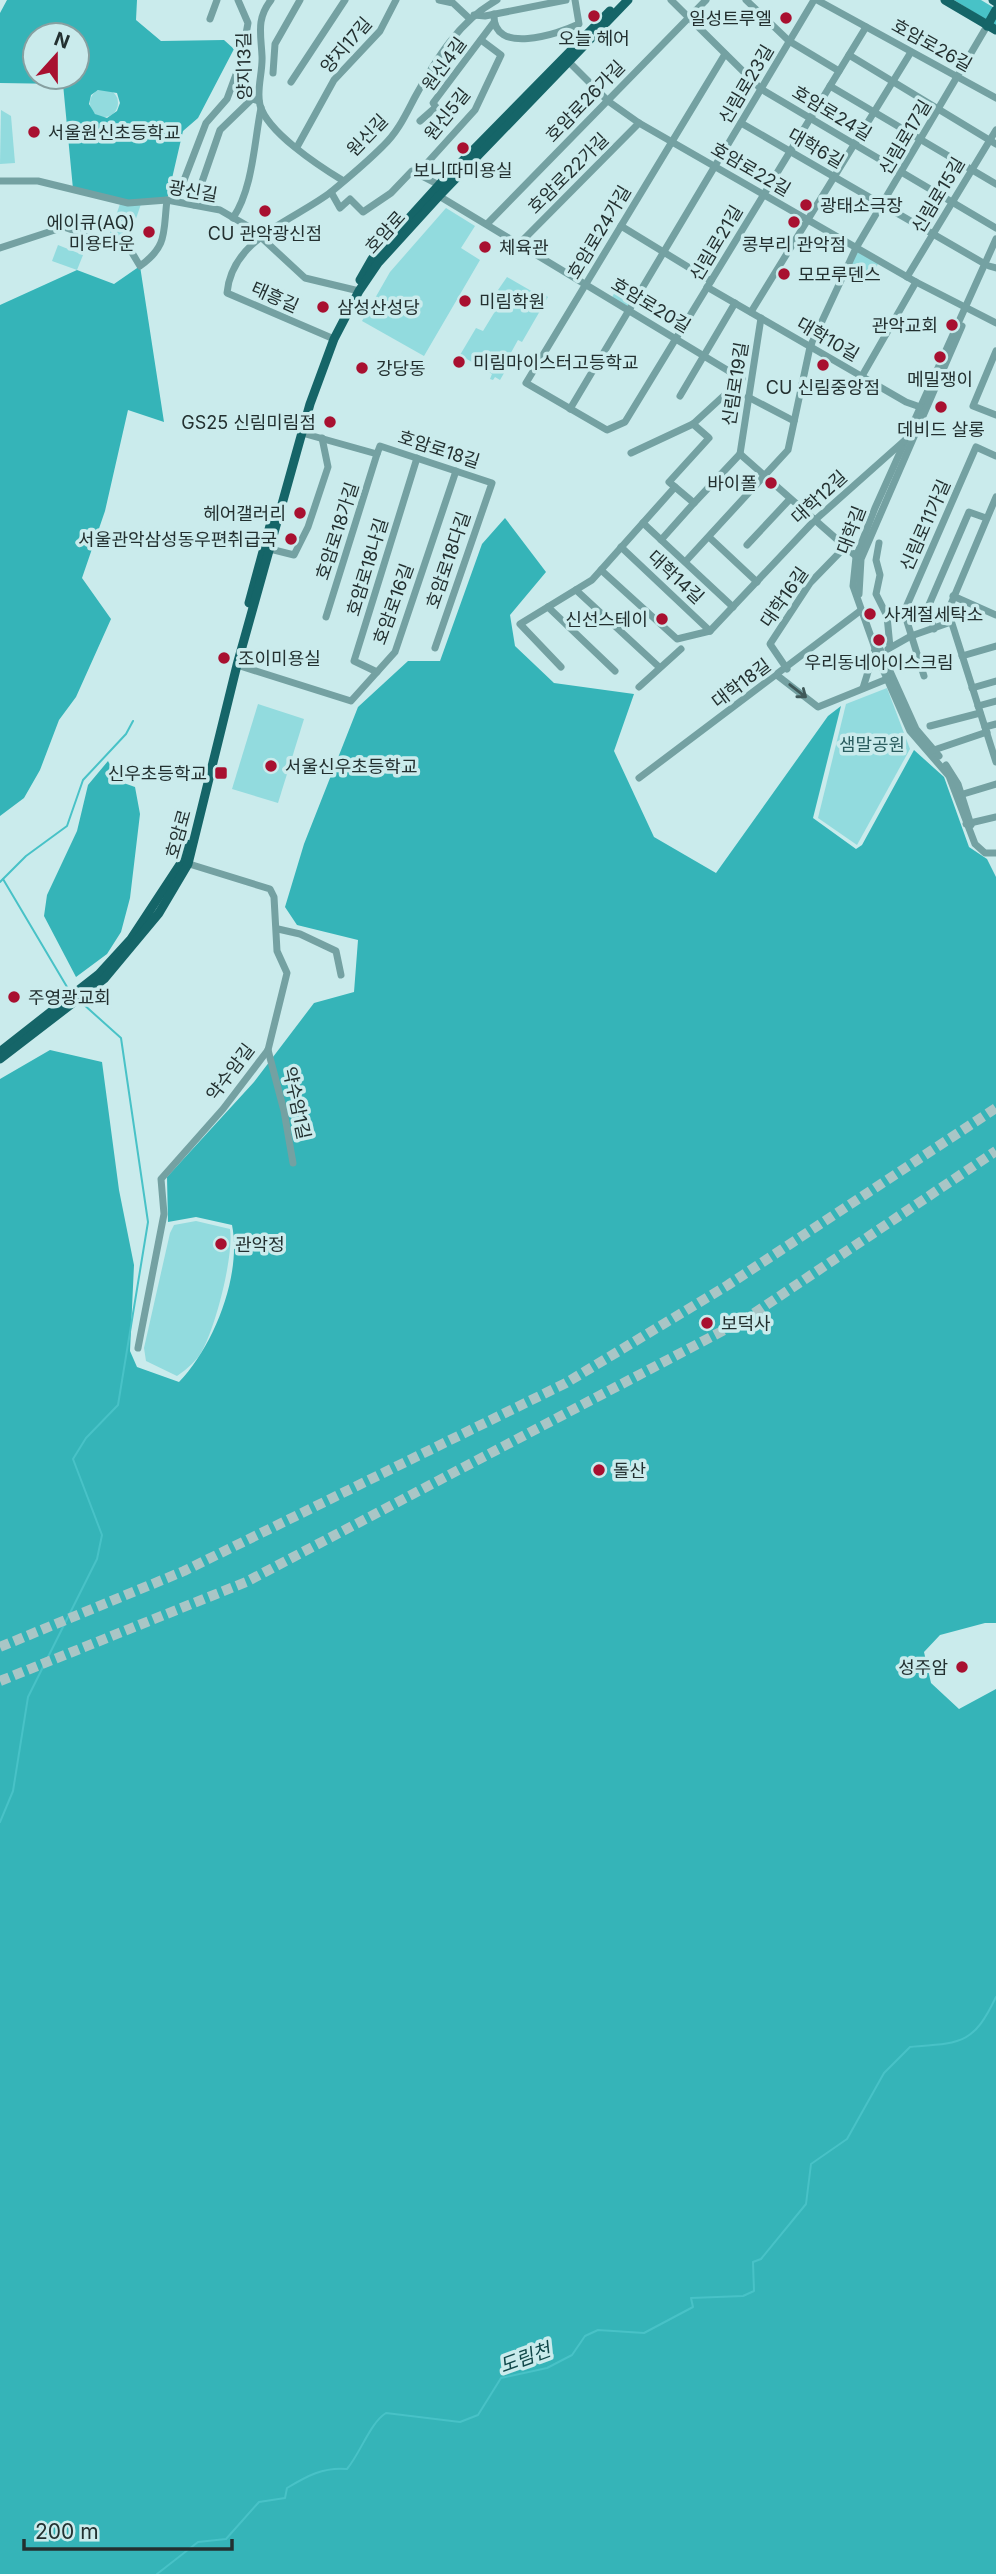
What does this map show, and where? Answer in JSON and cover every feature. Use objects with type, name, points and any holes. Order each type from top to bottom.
[{"type":"main road","points":[[441,190],[621,0]]},
{"type":"main road","name":"호암로","points":[[0,1059],[104,979],[159,913],[185,863],[302,433],[333,338],[357,290],[441,190],[628,0]]},
{"type":"main road","points":[[944,0],[991,28],[996,10]]},
{"type":"main road","points":[[0,1052],[99,974],[131,939],[185,863],[268,532],[306,404],[333,338]]},
{"type":"street","points":[[210,19],[217,0]]},
{"type":"street","points":[[0,248],[64,227],[132,252],[140,266],[152,259],[161,245],[171,201],[206,123],[227,99],[241,61],[248,23],[238,0]]},
{"type":"street","name":"양지13길","points":[[271,0],[260,19],[263,66],[260,105],[273,126],[342,180]]},
{"type":"street","points":[[273,73],[275,44],[300,0]]},
{"type":"street","points":[[291,82],[345,0]]},
{"type":"street","name":"양지17길","points":[[297,147],[334,80],[380,31],[396,0]]},
{"type":"street","points":[[439,0],[453,3],[472,17],[494,18],[566,0]]},
{"type":"street","name":"원신길","points":[[261,237],[331,192],[397,131],[438,57],[472,17],[497,0]]},
{"type":"street","points":[[494,18],[500,33],[512,39],[541,37],[579,24],[575,0]]},
{"type":"street","name":"호암로24길","points":[[671,0],[761,89],[996,228]]},
{"type":"street","name":"호암로26가길","points":[[487,224],[706,0]]},
{"type":"street","name":"신림로23길","points":[[746,0],[789,41]]},
{"type":"street","name":"신림로23길","points":[[570,409],[815,0]]},
{"type":"street","name":"호암로26길","points":[[815,0],[996,98]]},
{"type":"street","name":"원신4길","points":[[420,121],[436,107],[433,103],[481,40],[494,18]]},
{"type":"street","name":"신림로21길","points":[[570,409],[607,430],[625,422],[866,27]]},
{"type":"street","name":"신림로17길","points":[[686,561],[788,450],[810,347],[856,248],[991,28]]},
{"type":"street","name":"원신5길","points":[[418,173],[475,110],[488,87],[501,55],[481,40]]},
{"type":"street","points":[[789,41],[839,71]]},
{"type":"street","points":[[751,312],[911,52]]},
{"type":"street","name":"호암로24가길","points":[[570,409],[526,383],[725,54]]},
{"type":"street","points":[[849,55],[993,142]]},
{"type":"street","name":"호암로22길","points":[[569,62],[608,101],[639,123],[907,277],[996,323]]},
{"type":"street","points":[[830,86],[996,184]]},
{"type":"street","points":[[194,205],[220,130],[252,99],[260,105],[249,173],[240,208],[233,218]]},
{"type":"street","name":"호암로22가길","points":[[519,244],[639,123]]},
{"type":"street","name":"대학6길","points":[[741,123],[990,266]]},
{"type":"street","name":"신림로15길","points":[[907,277],[972,169],[993,142],[996,130]]},
{"type":"street","points":[[331,192],[340,208],[350,199],[363,212],[391,193],[412,171],[418,173]]},
{"type":"street","name":"호암로20길","points":[[418,173],[487,224],[751,383]]},
{"type":"street","name":"광신길","points":[[0,181],[38,181],[135,204],[171,201],[220,210],[261,237],[305,278],[357,290]]},
{"type":"street","points":[[621,226],[665,251],[709,284]]},
{"type":"street","name":"태흥길","points":[[261,237],[234,267],[227,293],[333,338]]},
{"type":"street","name":"대학길","points":[[990,266],[996,239]]},
{"type":"street","name":"대학길","points":[[996,251],[907,439],[858,558],[853,586],[860,611],[910,731],[931,751],[949,776],[959,795],[975,844],[985,853],[996,851]]},
{"type":"street","points":[[862,376],[916,282]]},
{"type":"street","name":"대학10길","points":[[709,284],[735,303],[810,347],[906,402],[923,408]]},
{"type":"street","points":[[680,396],[735,303]]},
{"type":"street","name":"신림로19길","points":[[740,454],[761,318]]},
{"type":"street","points":[[996,351],[973,407],[996,415]]},
{"type":"street","points":[[631,453],[693,424],[742,379]]},
{"type":"street","points":[[748,397],[794,421]]},
{"type":"street","points":[[863,688],[876,645],[860,599],[858,558],[923,408]]},
{"type":"street","points":[[693,424],[709,438],[670,482],[694,503]]},
{"type":"street","name":"호암로18길","points":[[302,433],[377,454],[380,446],[492,483]]},
{"type":"street","points":[[270,549],[294,555],[308,527],[328,467],[323,438]]},
{"type":"street","name":"대학12길","points":[[710,631],[814,521],[907,439]]},
{"type":"street","name":"신림로11가길","points":[[911,636],[904,612],[976,447],[996,456]]},
{"type":"street","name":"호암로18가길","points":[[326,617],[377,454]]},
{"type":"street","points":[[740,454],[858,558]]},
{"type":"street","name":"대학14길","points":[[661,540],[740,454]]},
{"type":"street","name":"호암로18나길","points":[[377,672],[354,661],[417,458]]},
{"type":"street","name":"호암로16길","points":[[237,665],[351,701],[395,652],[456,471]]},
{"type":"street","name":"호암로18다길","points":[[435,648],[492,483]]},
{"type":"street","name":"대학14길","points":[[561,667],[520,624],[576,590],[601,570],[675,487]]},
{"type":"street","points":[[995,757],[948,611],[996,497]]},
{"type":"street","points":[[747,545],[790,499]]},
{"type":"street","points":[[934,628],[928,607],[969,512],[986,519]]},
{"type":"street","name":"대학14길","points":[[643,523],[733,607]]},
{"type":"street","points":[[709,537],[757,582]]},
{"type":"street","points":[[879,543],[876,560],[880,575],[876,594],[887,616],[890,647],[884,666],[916,729],[931,751],[996,724]]},
{"type":"street","name":"대학14길","points":[[621,547],[710,631]]},
{"type":"street","name":"대학16길","points":[[787,669],[770,644],[810,583],[844,548]]},
{"type":"street","points":[[601,570],[677,639],[710,631]]},
{"type":"street","points":[[576,590],[658,666]]},
{"type":"street","points":[[953,596],[996,615]]},
{"type":"street","points":[[548,607],[615,670]]},
{"type":"street","name":"대학18길","points":[[639,778],[778,676],[860,611]]},
{"type":"street","points":[[890,647],[911,636],[951,622]]},
{"type":"street","points":[[911,636],[924,676]]},
{"type":"street","points":[[962,656],[996,646]]},
{"type":"street","points":[[639,687],[658,666],[681,649]]},
{"type":"street","points":[[778,676],[818,707],[887,679]]},
{"type":"street","points":[[972,688],[996,681]]},
{"type":"street","points":[[930,726],[996,701]]},
{"type":"street","points":[[959,795],[996,784]]},
{"type":"street","points":[[968,823],[996,817]]},
{"type":"street","name":"약수암길","points":[[138,1348],[164,1214],[160,1179],[223,1109],[268,1049],[286,973],[277,951],[278,929],[270,889],[185,863]]},
{"type":"street","points":[[278,929],[329,945],[336,951],[341,975]]},
{"type":"street","name":"약수암1길","points":[[268,1049],[293,1163]]},
{"type":"green space","points":[[104,89],[114,93],[118,103],[114,113],[104,117],[94,113],[90,103],[94,93]]},
{"type":"green space","points":[[1,110],[11,116],[15,163],[0,164]]},
{"type":"green space","points":[[121,201],[141,204],[129,239],[110,233]]},
{"type":"green space","points":[[446,208],[475,226],[461,248],[480,260],[424,356],[362,321],[390,272]]},
{"type":"green space","points":[[58,245],[83,255],[77,270],[52,261]]},
{"type":"green space","points":[[857,251],[879,262],[870,279],[848,268]]},
{"type":"green space","points":[[507,277],[540,296],[542,293],[548,297],[522,342],[518,340],[508,358],[511,361],[500,380],[495,377],[493,380],[490,379],[492,374],[460,355],[476,328],[483,331],[505,295],[498,290]]},
{"type":"green space","points":[[621,281],[640,292],[629,310],[611,299]]},
{"type":"green space","name":"샘말공원","points":[[887,688],[910,749],[857,845],[818,818],[846,704]]},
{"type":"green space","points":[[258,704],[304,719],[278,803],[232,789]]},
{"type":"green space","points":[[196,1221],[230,1229],[231,1241],[223,1290],[208,1338],[198,1357],[177,1376],[146,1361],[144,1348],[170,1233],[174,1225]]},
{"type":"shaded area","points":[[7,0],[137,0],[136,20],[161,41],[224,40],[234,49],[198,118],[183,131],[167,200],[142,204],[73,189],[64,91],[91,91],[91,21],[21,21],[21,83],[0,83],[0,13]],"holes":[[[98,90],[117,93],[120,103],[117,111],[107,118],[95,114],[89,104],[91,95]]]},
{"type":"shaded area","points":[[954,0],[981,0],[996,9],[996,26]]},
{"type":"shaded area","points":[[140,266],[164,422],[128,410],[105,511],[82,578],[111,619],[76,697],[59,720],[40,770],[24,798],[0,816],[0,305],[77,270],[114,284]]},
{"type":"shaded area","points":[[505,518],[546,572],[510,615],[515,646],[554,683],[634,694],[614,751],[654,837],[716,873],[828,716],[841,706],[813,818],[856,849],[862,845],[914,750],[944,777],[969,847],[987,859],[996,877],[996,1623],[985,1623],[940,1635],[924,1652],[931,1683],[959,1709],[996,1689],[996,2574],[0,2574],[0,1079],[50,1050],[102,1062],[119,1190],[134,1265],[130,1351],[137,1367],[179,1382],[192,1367],[214,1330],[229,1287],[234,1245],[232,1225],[196,1217],[168,1222],[167,1177],[254,1082],[314,1003],[354,992],[358,940],[297,925],[285,907],[304,844],[358,707],[408,661],[440,661],[482,544]]},
{"type":"shaded area","points":[[108,761],[118,781],[135,787],[140,814],[130,898],[121,932],[107,954],[76,977],[44,916],[47,895],[77,831],[88,785]]},
{"type":"waterway","points":[[0,882],[26,856],[67,826],[83,780],[126,734],[133,721]]},
{"type":"waterway","points":[[3,879],[70,992]]},
{"type":"waterway","points":[[0,1822],[13,1791],[28,1697],[97,1559],[102,1535],[73,1459],[86,1438],[118,1405],[148,1222],[121,1038],[82,1003]]},
{"type":"waterway","name":"도림천","points":[[157,2574],[198,2542],[226,2539],[259,2502],[285,2498],[287,2488],[316,2473],[330,2469],[347,2469],[375,2424],[386,2413],[460,2422],[478,2415],[501,2378],[547,2368],[572,2355],[585,2336],[598,2330],[644,2333],[693,2307],[691,2298],[743,2296],[754,2291],[753,2262],[761,2259],[806,2204],[811,2164],[847,2139],[884,2073],[910,2047],[954,2042],[972,2033],[988,2013],[996,1997]]},
{"type":"tunnel","points":[[0,1647],[184,1571],[566,1383],[728,1285],[996,1108]]},
{"type":"tunnel","points":[[0,1681],[246,1582],[747,1318],[996,1151]]},
{"type":"place","name":"오늘 헤어","points":[[594,16]]},
{"type":"place","name":"일성트루엘","points":[[786,18]]},
{"type":"place","name":"서울원신초등학교","points":[[34,132]]},
{"type":"place","name":"보니따미용실","points":[[463,148]]},
{"type":"place","name":"광태소극장","points":[[806,205]]},
{"type":"place","name":"CU 관악광신점","points":[[265,211]]},
{"type":"place","name":"콩부리 관악점","points":[[794,222]]},
{"type":"place","name":"에이큐(AQ) 미용타운","points":[[149,232]]},
{"type":"place","name":"체육관","points":[[485,247]]},
{"type":"place","name":"모모루덴스","points":[[784,274]]},
{"type":"place","name":"미림학원","points":[[465,301]]},
{"type":"place","name":"삼성산성당","points":[[323,307]]},
{"type":"place","name":"관악교회","points":[[952,325]]},
{"type":"place","name":"메밀쟁이","points":[[940,357]]},
{"type":"place","name":"미림마이스터고등학교","points":[[459,362]]},
{"type":"place","name":"CU 신림중앙점","points":[[823,365]]},
{"type":"place","name":"강당동","points":[[362,368]]},
{"type":"place","name":"데비드 살롱","points":[[941,407]]},
{"type":"place","name":"GS25 신림미림점","points":[[330,422]]},
{"type":"place","name":"바이폴","points":[[771,483]]},
{"type":"place","name":"헤어갤러리","points":[[300,513]]},
{"type":"place","name":"서울관악삼성동우편취급국","points":[[291,539]]},
{"type":"place","name":"사계절세탁소","points":[[870,614]]},
{"type":"place","name":"신선스테이","points":[[662,619]]},
{"type":"place","name":"우리동네아이스크림","points":[[879,640]]},
{"type":"place","name":"조이미용실","points":[[224,658]]},
{"type":"place","name":"서울신우초등학교","points":[[271,766]]},
{"type":"place","name":"신우초등학교","points":[[221,773]]},
{"type":"place","name":"주영광교회","points":[[14,997]]},
{"type":"place","name":"관악정","points":[[221,1244]]},
{"type":"place","name":"보덕사","points":[[707,1323]]},
{"type":"place","name":"돌산","points":[[599,1470]]},
{"type":"place","name":"성주암","points":[[962,1667]]}]
